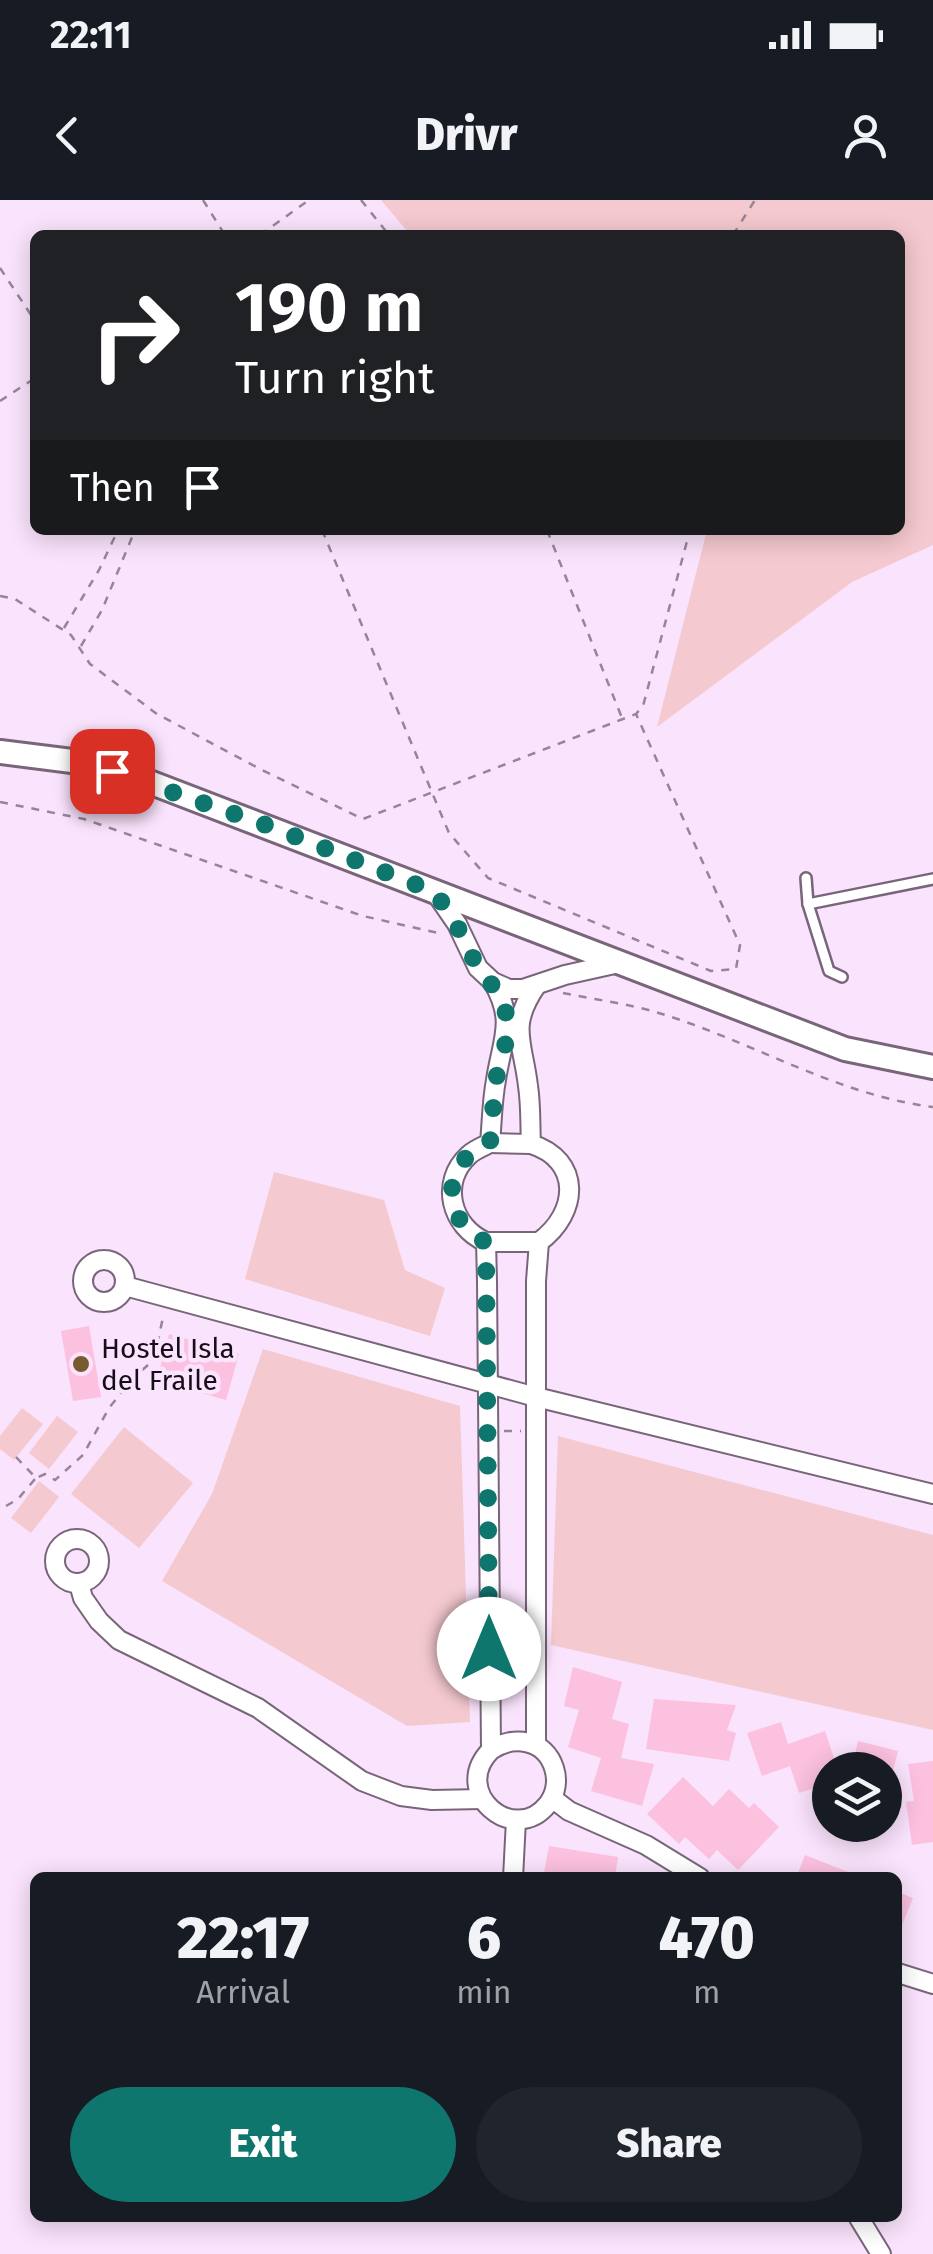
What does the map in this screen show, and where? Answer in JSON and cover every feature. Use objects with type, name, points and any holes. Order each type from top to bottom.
[{"type":"main road","points":[[0,752],[80,762],[144,780],[845,1049],[933,1066]]},
{"type":"street","points":[[435,892],[478,968],[492,982],[506,1014],[507,1038],[496,1079],[490,1143]]},
{"type":"street","points":[[467,947],[475,906]]},
{"type":"street","points":[[531,1144],[520,1012],[558,968],[568,942]]},
{"type":"street","points":[[492,982],[509,989],[537,989],[622,962]]},
{"type":"street","points":[[536,1745],[536,1281],[539,1242],[562,1220],[569,1190],[558,1158],[545,1148],[490,1143],[470,1154],[455,1173],[452,1198],[456,1218],[476,1238],[486,1242],[539,1242]]},
{"type":"street","points":[[486,1242],[491,1750]]},
{"type":"street","points":[[125,1286],[536,1397],[933,1494]]},
{"type":"street","points":[[79,1584],[99,1621],[119,1640],[258,1708],[362,1781],[416,1798],[482,1798]]},
{"type":"street","points":[[509,1741],[536,1745],[548,1755],[555,1771],[552,1798],[536,1814],[516,1820],[498,1814],[482,1798],[478,1771],[491,1750],[509,1741]]},
{"type":"street","points":[[552,1798],[690,1872]]},
{"type":"street","points":[[513,1872],[516,1820]]},
{"type":"street","points":[[902,1974],[933,1984]]},
{"type":"street","points":[[861,2222],[881,2254]]},
{"type":"lane","points":[[806,878],[808,904],[829,971],[842,977]]},
{"type":"lane","points":[[808,904],[933,878]]},
{"type":"path","points":[[203,200],[222,230]]},
{"type":"path","points":[[267,230],[309,200]]},
{"type":"path","points":[[361,200],[385,230]]},
{"type":"path","points":[[736,230],[756,200]]},
{"type":"path","points":[[0,268],[30,313]]},
{"type":"path","points":[[0,400],[30,381]]},
{"type":"path","points":[[63,629],[116,535]]},
{"type":"path","points":[[80,649],[102,610],[133,535]]},
{"type":"path","points":[[324,535],[448,834],[488,878],[711,971],[736,969],[740,945],[636,714]]},
{"type":"path","points":[[549,535],[622,718]]},
{"type":"path","points":[[0,596],[15,600],[71,635],[90,664],[157,714],[364,819],[636,714],[643,706],[689,535]]},
{"type":"path","points":[[0,802],[84,819],[363,916],[445,934]]},
{"type":"path","points":[[537,989],[662,1014],[804,1070],[888,1098],[933,1107]]},
{"type":"path","points":[[6,1506],[18,1499],[36,1478],[45,1474],[56,1480],[82,1456],[109,1408],[154,1360],[168,1296]]},
{"type":"path","points":[[487,1431],[536,1431]]},
{"type":"path","points":[[16,1458],[36,1478]]},
{"type":"shaded area","points":[[381,200],[933,200],[933,545],[852,582],[657,727],[706,535],[905,535],[905,230],[406,230]]},
{"type":"shaded area","points":[[274,1172],[384,1200],[405,1270],[445,1288],[430,1336],[245,1279]]},
{"type":"shaded area","points":[[263,1349],[460,1406],[470,1722],[407,1726],[162,1581],[212,1494]]},
{"type":"shaded area","points":[[22,1408],[43,1424],[14,1460],[0,1449],[0,1436]]},
{"type":"shaded area","points":[[57,1416],[78,1432],[49,1469],[29,1453]]},
{"type":"shaded area","points":[[124,1427],[193,1483],[139,1548],[71,1494]]},
{"type":"shaded area","points":[[558,1436],[933,1535],[933,1730],[551,1645]]},
{"type":"shaded area","points":[[39,1481],[59,1497],[31,1533],[11,1518]]},
{"type":"building","name":"Hostel Isla del Fraile","points":[[89,1326],[101,1397],[73,1401],[61,1331]]},
{"type":"building","points":[[169,1334],[239,1354],[226,1400],[157,1380]]},
{"type":"building","points":[[573,1667],[622,1682],[612,1719],[629,1724],[621,1758],[654,1764],[642,1806],[591,1791],[601,1758],[568,1747],[579,1710],[564,1706]]},
{"type":"building","points":[[654,1699],[736,1705],[727,1730],[736,1733],[729,1761],[646,1749]]},
{"type":"building","points":[[781,1722],[788,1744],[825,1731],[832,1752],[812,1752],[812,1789],[799,1793],[790,1766],[762,1776],[747,1733]]},
{"type":"building","points":[[858,1741],[898,1751],[898,1752],[855,1752]]},
{"type":"building","points":[[933,1761],[933,1842],[912,1845],[906,1802],[914,1801],[908,1764]]},
{"type":"building","points":[[683,1777],[713,1806],[729,1789],[749,1808],[754,1803],[779,1827],[738,1870],[717,1850],[709,1859],[685,1837],[679,1844],[647,1814]]},
{"type":"building","points":[[549,1846],[618,1857],[616,1872],[544,1872]]},
{"type":"building","points":[[805,1855],[848,1872],[798,1872]]},
{"type":"building","points":[[902,1894],[913,1898],[902,1925]]},
{"type":"place","name":"Hostel Isla del Fraile","points":[[81,1364]]},
{"type":"route","points":[[112,771],[269,826],[435,892],[478,968],[502,997],[507,1038],[496,1079],[490,1143],[470,1154],[455,1173],[452,1198],[456,1218],[476,1238],[486,1242],[489,1649]]}]
